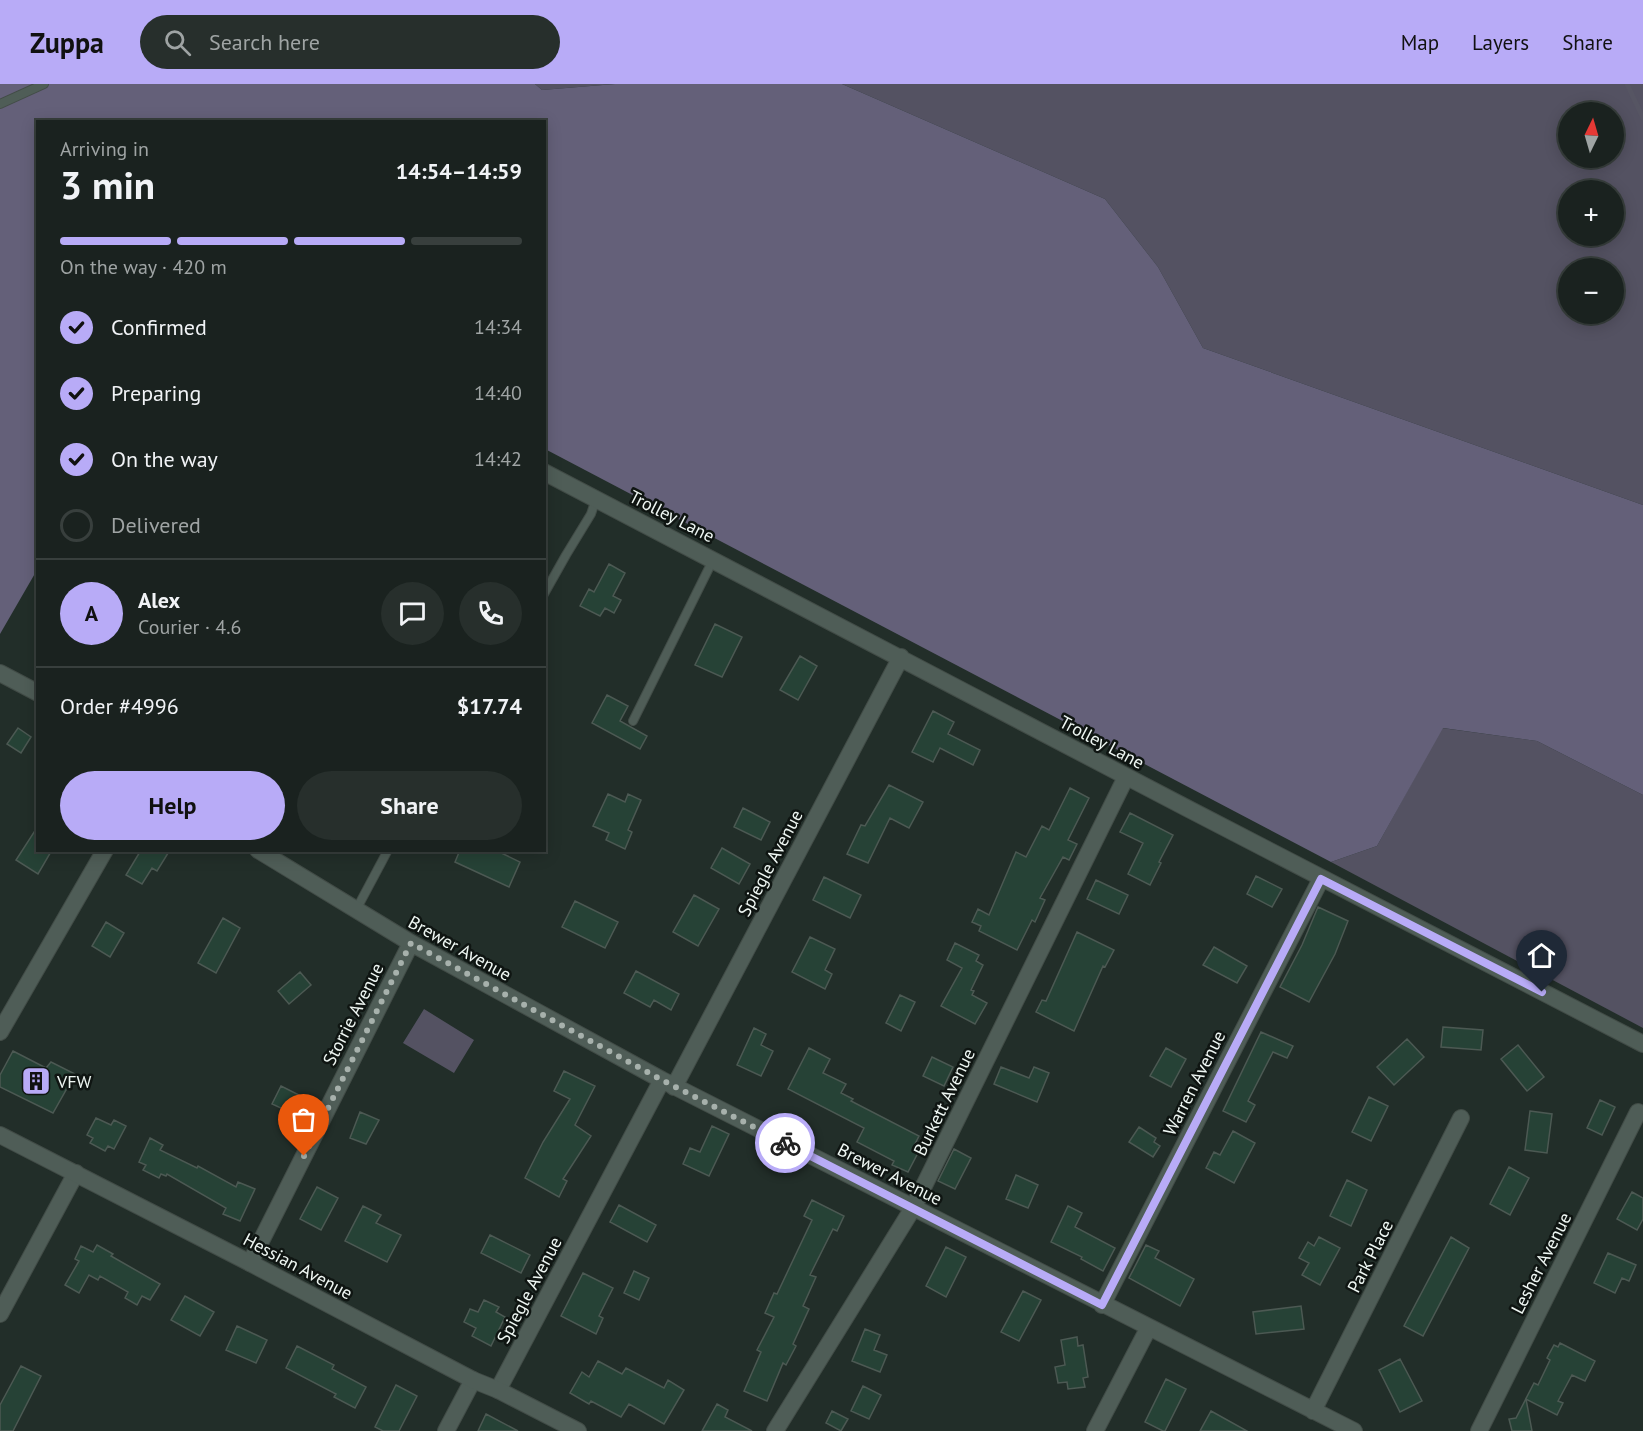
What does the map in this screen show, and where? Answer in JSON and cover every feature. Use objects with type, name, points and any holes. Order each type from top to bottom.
[{"type":"street","name":"Trolley Lane","points":[[546,473],[1321,879],[1643,1044]]},
{"type":"street","name":"Spiegle Avenue","points":[[498,1390],[901,657]]},
{"type":"street","points":[[0,673],[36,692]]},
{"type":"street","name":"Burkett Avenue","points":[[775,1431],[913,1208],[1126,777]]},
{"type":"street","points":[[0,1032],[104,852]]},
{"type":"street","name":"Brewer Avenue","points":[[261,852],[411,943],[668,1084],[1354,1431]]},
{"type":"street","name":"Warren Avenue","points":[[1102,1305],[1321,879]]},
{"type":"street","name":"Storrie Avenue","points":[[250,1263],[411,943]]},
{"type":"street","name":"Lesher Avenue","points":[[1479,1431],[1638,1112]]},
{"type":"street","name":"Park Place","points":[[1313,1411],[1461,1118]]},
{"type":"street","name":"Hessian Avenue","points":[[0,1135],[473,1380],[498,1390],[578,1431]]},
{"type":"street","points":[[0,1314],[76,1173]]},
{"type":"street","points":[[1095,1431],[1149,1327]]},
{"type":"street","points":[[446,1431],[473,1380]]},
{"type":"lane","points":[[0,104],[44,84]]},
{"type":"lane","points":[[546,591],[591,514],[596,499]]},
{"type":"lane","points":[[633,721],[713,560]]},
{"type":"lane","points":[[356,910],[387,852]]},
{"type":"shaded area","points":[[0,84],[535,84],[542,90],[615,84],[842,84],[1105,199],[1158,267],[1203,348],[1643,505],[1643,795],[1537,741],[1443,728],[1377,846],[1331,862],[546,450],[546,120],[36,120],[36,572],[0,634]]},
{"type":"shaded area","points":[[535,84],[615,84],[542,90]]},
{"type":"shaded area","points":[[842,84],[1643,84],[1643,505],[1203,348],[1158,267],[1105,199]]},
{"type":"shaded area","points":[[1442,728],[1537,741],[1643,795],[1643,1028],[1331,862],[1377,846]]},
{"type":"shaded area","points":[[424,1009],[474,1040],[454,1073],[403,1043]]},
{"type":"building","points":[[609,564],[625,573],[613,596],[621,600],[614,613],[605,608],[600,616],[580,606],[589,589],[594,592]]},
{"type":"building","points":[[715,624],[742,637],[722,677],[695,665]]},
{"type":"building","points":[[800,656],[817,666],[798,700],[780,690]]},
{"type":"building","points":[[607,695],[628,706],[620,721],[647,736],[640,749],[592,723]]},
{"type":"building","points":[[933,711],[954,722],[948,734],[980,750],[973,765],[940,748],[933,762],[912,752]]},
{"type":"building","points":[[18,728],[31,737],[21,753],[7,744]]},
{"type":"building","points":[[889,785],[923,802],[909,828],[890,818],[868,863],[847,854],[861,825],[865,826]]},
{"type":"building","points":[[1070,788],[1089,798],[1068,840],[1077,844],[1069,860],[1063,857],[1040,898],[1045,900],[1035,922],[1032,920],[1017,950],[979,931],[981,926],[972,922],[978,909],[989,915],[1016,852],[1026,857],[1042,826],[1049,830]]},
{"type":"building","points":[[608,794],[625,802],[628,794],[641,800],[628,830],[632,832],[625,849],[606,840],[609,833],[593,826]]},
{"type":"building","points":[[743,808],[770,822],[761,840],[734,827]]},
{"type":"building","points":[[1130,813],[1173,835],[1150,885],[1128,874],[1143,843],[1120,832]]},
{"type":"building","points":[[36,829],[36,852],[51,852],[38,874],[16,860]]},
{"type":"building","points":[[722,848],[750,864],[739,884],[711,868]]},
{"type":"building","points":[[140,852],[169,852],[157,871],[152,868],[142,884],[126,875]]},
{"type":"building","points":[[459,852],[499,852],[520,862],[509,887],[455,862]]},
{"type":"building","points":[[1256,876],[1282,889],[1272,907],[1247,894]]},
{"type":"building","points":[[824,877],[861,895],[850,918],[813,900]]},
{"type":"building","points":[[1096,880],[1128,895],[1119,914],[1087,899]]},
{"type":"building","points":[[694,895],[719,909],[698,946],[673,932]]},
{"type":"building","points":[[575,901],[618,922],[605,948],[562,927]]},
{"type":"building","points":[[1318,907],[1348,921],[1335,954],[1309,1002],[1280,987],[1302,945]]},
{"type":"building","points":[[223,918],[240,928],[216,973],[198,963]]},
{"type":"building","points":[[106,922],[124,933],[110,957],[92,946]]},
{"type":"building","points":[[1077,932],[1114,950],[1105,967],[1103,966],[1074,1031],[1036,1012],[1042,1000],[1046,1001]]},
{"type":"building","points":[[810,937],[835,949],[825,970],[832,974],[825,989],[792,972]]},
{"type":"building","points":[[955,943],[979,955],[976,961],[983,965],[971,990],[974,991],[972,995],[987,1003],[975,1024],[941,1006],[962,968],[947,960]]},
{"type":"building","points":[[1214,947],[1247,966],[1237,983],[1203,965]]},
{"type":"building","points":[[636,971],[679,994],[671,1010],[654,1000],[650,1007],[624,993]]},
{"type":"building","points":[[300,972],[311,985],[289,1004],[278,991]]},
{"type":"building","points":[[900,995],[915,1002],[901,1031],[886,1023]]},
{"type":"building","points":[[1443,1027],[1483,1030],[1481,1050],[1441,1047]]},
{"type":"building","points":[[754,1028],[766,1034],[761,1045],[773,1051],[761,1076],[737,1065]]},
{"type":"building","points":[[1261,1032],[1293,1046],[1287,1058],[1273,1052],[1248,1101],[1255,1105],[1246,1122],[1223,1111]]},
{"type":"building","points":[[1407,1039],[1424,1057],[1394,1085],[1377,1067]]},
{"type":"building","points":[[1518,1045],[1544,1077],[1527,1091],[1501,1059]]},
{"type":"building","points":[[809,1048],[830,1059],[823,1073],[846,1084],[841,1093],[853,1099],[851,1101],[919,1136],[915,1144],[921,1147],[908,1172],[892,1165],[894,1161],[857,1142],[864,1128],[788,1089]]},
{"type":"building","points":[[1166,1048],[1186,1059],[1171,1087],[1150,1076]]},
{"type":"building","name":"VFW","points":[[13,1051],[46,1068],[51,1062],[75,1074],[53,1113],[0,1087],[0,1075]]},
{"type":"building","points":[[932,1057],[953,1067],[944,1086],[923,1076]]},
{"type":"building","points":[[1001,1067],[1029,1078],[1034,1067],[1049,1073],[1037,1102],[994,1084]]},
{"type":"building","points":[[564,1071],[595,1086],[575,1125],[591,1136],[563,1179],[567,1181],[559,1197],[525,1178],[543,1142],[570,1099],[554,1091]]},
{"type":"building","points":[[281,1086],[305,1098],[296,1115],[272,1104]]},
{"type":"building","points":[[1369,1097],[1388,1106],[1371,1141],[1352,1132]]},
{"type":"building","points":[[1600,1100],[1615,1107],[1602,1135],[1587,1128]]},
{"type":"building","points":[[1530,1111],[1552,1114],[1547,1153],[1525,1150]]},
{"type":"building","points":[[360,1112],[379,1120],[366,1144],[350,1138]]},
{"type":"building","points":[[96,1118],[111,1125],[114,1120],[126,1126],[114,1149],[108,1146],[105,1151],[90,1143],[93,1138],[87,1135]]},
{"type":"building","points":[[712,1126],[729,1134],[709,1176],[683,1164],[690,1148],[700,1152]]},
{"type":"building","points":[[1139,1127],[1156,1138],[1154,1142],[1160,1146],[1153,1157],[1129,1142]]},
{"type":"building","points":[[1233,1131],[1255,1143],[1234,1183],[1206,1168],[1214,1152],[1220,1155]]},
{"type":"building","points":[[150,1138],[163,1145],[160,1150],[197,1168],[198,1166],[236,1187],[238,1182],[255,1189],[240,1221],[223,1214],[226,1208],[167,1174],[166,1176],[161,1174],[159,1178],[143,1170],[146,1165],[139,1162]]},
{"type":"building","points":[[954,1149],[971,1158],[955,1189],[938,1181]]},
{"type":"building","points":[[1509,1167],[1529,1178],[1510,1215],[1490,1204]]},
{"type":"building","points":[[1016,1175],[1038,1185],[1028,1208],[1006,1199]]},
{"type":"building","points":[[1347,1180],[1367,1190],[1351,1226],[1330,1216]]},
{"type":"building","points":[[317,1187],[338,1198],[321,1230],[300,1219]]},
{"type":"building","points":[[1632,1192],[1643,1198],[1643,1219],[1637,1230],[1617,1219]]},
{"type":"building","points":[[812,1200],[844,1216],[837,1231],[833,1229],[810,1275],[816,1277],[803,1306],[809,1309],[793,1344],[796,1346],[786,1365],[783,1363],[767,1401],[744,1391],[761,1352],[757,1350],[774,1317],[765,1313],[774,1293],[777,1294],[812,1220],[804,1216]]},
{"type":"building","points":[[619,1205],[656,1225],[647,1242],[610,1222]]},
{"type":"building","points":[[363,1206],[381,1215],[376,1223],[401,1235],[387,1262],[345,1241]]},
{"type":"building","points":[[1068,1206],[1082,1213],[1075,1227],[1115,1248],[1103,1271],[1081,1259],[1082,1257],[1051,1242]]},
{"type":"building","points":[[490,1235],[530,1255],[521,1273],[481,1253]]},
{"type":"building","points":[[1319,1237],[1340,1248],[1320,1285],[1302,1275],[1309,1263],[1299,1258],[1308,1242],[1314,1246]]},
{"type":"building","points":[[1451,1237],[1469,1248],[1423,1336],[1404,1326]]},
{"type":"building","points":[[97,1245],[113,1254],[111,1256],[160,1284],[150,1300],[142,1296],[137,1305],[125,1298],[128,1292],[100,1276],[98,1280],[89,1275],[79,1293],[65,1285],[79,1261],[75,1259],[81,1246],[93,1252]]},
{"type":"building","points":[[1146,1245],[1159,1251],[1155,1258],[1194,1279],[1180,1306],[1129,1278]]},
{"type":"building","points":[[946,1247],[966,1257],[946,1297],[926,1286]]},
{"type":"building","points":[[1608,1253],[1636,1265],[1629,1281],[1622,1278],[1615,1293],[1594,1283]]},
{"type":"building","points":[[634,1271],[649,1278],[639,1300],[624,1293]]},
{"type":"building","points":[[583,1273],[613,1288],[599,1316],[603,1318],[596,1334],[561,1316]]},
{"type":"building","points":[[1023,1291],[1041,1300],[1019,1341],[1001,1332]]},
{"type":"building","points":[[185,1296],[214,1312],[200,1336],[171,1320]]},
{"type":"building","points":[[484,1300],[499,1307],[496,1312],[505,1317],[491,1346],[472,1336],[476,1328],[464,1322],[470,1309],[478,1312]]},
{"type":"building","points":[[1301,1306],[1304,1329],[1256,1334],[1253,1312]]},
{"type":"building","points":[[237,1326],[267,1340],[256,1363],[226,1350]]},
{"type":"building","points":[[865,1329],[880,1335],[874,1350],[887,1355],[880,1372],[852,1361]]},
{"type":"building","points":[[1077,1337],[1078,1346],[1083,1345],[1088,1377],[1083,1378],[1085,1387],[1068,1389],[1067,1382],[1058,1383],[1055,1367],[1065,1365],[1061,1340]]},
{"type":"building","points":[[1560,1343],[1595,1361],[1585,1381],[1572,1375],[1558,1401],[1563,1403],[1557,1415],[1526,1399],[1532,1431],[1512,1431],[1509,1419],[1516,1418],[1534,1383],[1538,1385],[1550,1360],[1547,1358],[1554,1345],[1558,1347]]},
{"type":"building","points":[[297,1346],[334,1365],[332,1369],[366,1387],[355,1408],[334,1397],[336,1394],[286,1368]]},
{"type":"building","points":[[1400,1359],[1422,1401],[1400,1412],[1379,1370]]},
{"type":"building","points":[[598,1361],[622,1374],[626,1368],[664,1388],[668,1380],[684,1390],[664,1424],[629,1404],[621,1417],[591,1401],[589,1404],[570,1393],[582,1372],[589,1377]]},
{"type":"building","points":[[21,1366],[41,1376],[13,1431],[0,1431],[0,1405]]},
{"type":"building","points":[[1166,1379],[1186,1389],[1163,1431],[1145,1422]]},
{"type":"building","points":[[396,1385],[417,1396],[399,1431],[383,1431],[375,1427]]},
{"type":"building","points":[[863,1386],[881,1395],[869,1419],[851,1411]]},
{"type":"building","points":[[717,1404],[728,1410],[725,1417],[752,1431],[702,1431]]},
{"type":"building","points":[[832,1411],[848,1419],[841,1431],[826,1423]]},
{"type":"building","points":[[1211,1411],[1247,1431],[1200,1431]]},
{"type":"building","points":[[486,1414],[518,1431],[478,1431]]},
{"type":"waterway","points":[[1627,84],[1643,118]]},
{"type":"way so far","points":[[304,1156],[411,943],[662,1080],[785,1143]]},
{"type":"place","name":"VFW","points":[[36,1081]]},
{"type":"route","points":[[785,1143],[1102,1305],[1321,879],[1542,992]]}]
